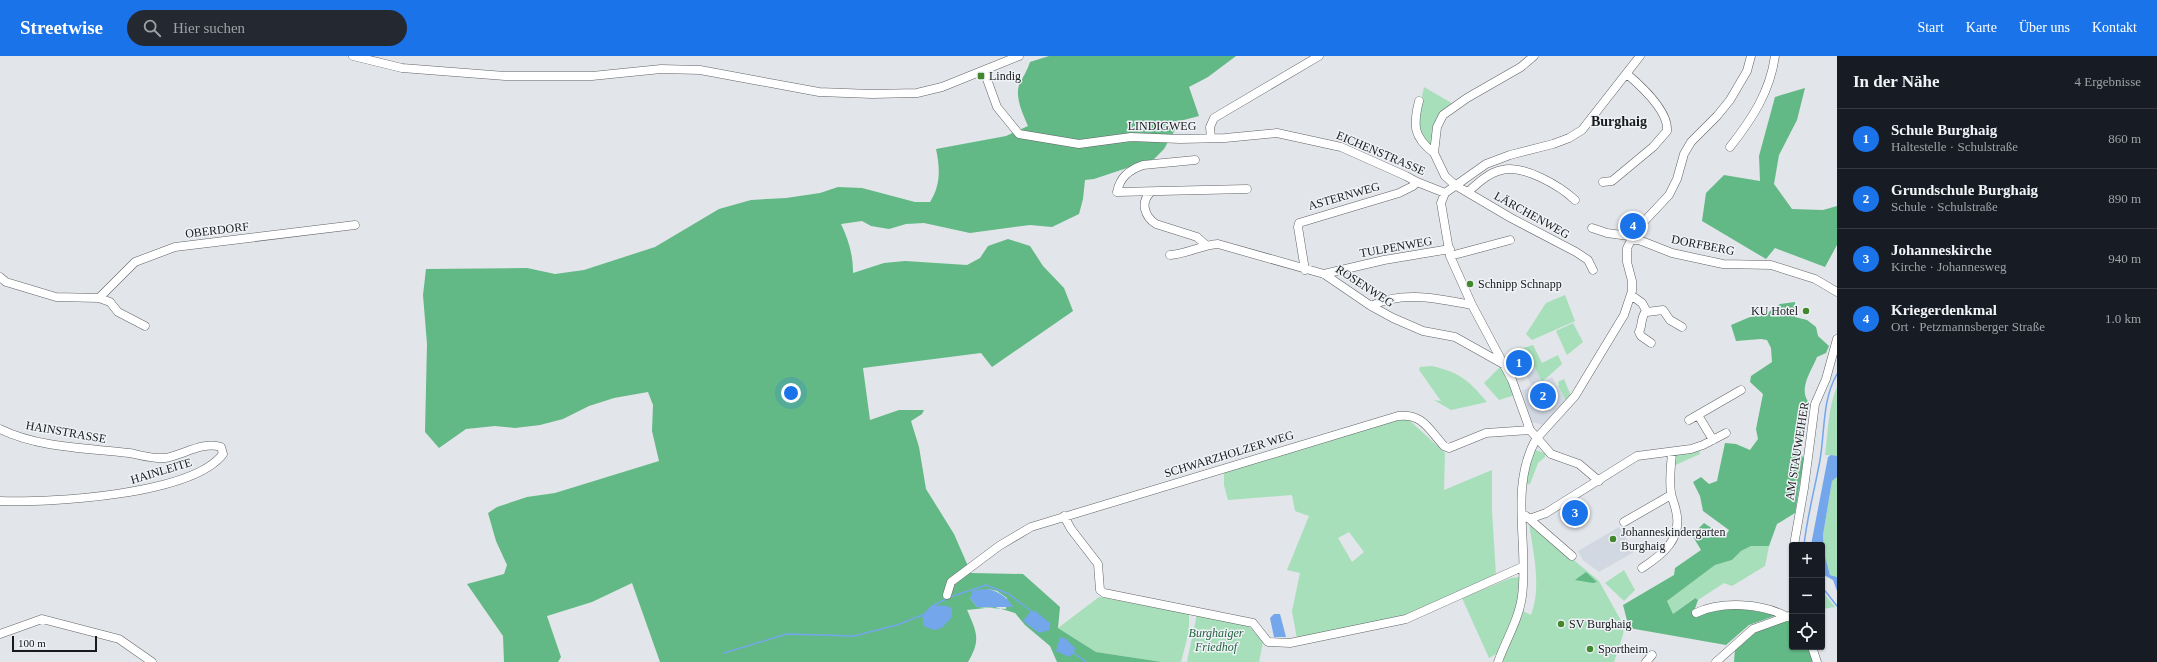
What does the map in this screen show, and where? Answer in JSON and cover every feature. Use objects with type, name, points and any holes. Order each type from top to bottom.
[{"type":"street","points":[[353,56],[402,68],[504,76],[592,76],[661,69],[700,70],[819,92],[872,94],[917,93],[942,87],[1019,56]]},
{"type":"street","points":[[1211,138],[1210,127],[1214,118],[1319,56]]},
{"type":"street","points":[[1434,153],[1437,128],[1443,115],[1467,98],[1521,67],[1534,56]]},
{"type":"street","points":[[1599,480],[1579,464],[1551,454],[1536,439],[1530,430],[1519,397],[1505,365],[1472,305],[1450,252],[1441,203],[1445,193],[1493,160],[1553,144],[1569,138],[1582,130],[1640,56]]},
{"type":"street","points":[[1498,662],[1521,603],[1522,567],[1520,512],[1523,474],[1531,447],[1536,439],[1575,396],[1624,315],[1631,295],[1632,280],[1628,267],[1627,251],[1637,229],[1669,195],[1677,179],[1684,154],[1691,142],[1717,116],[1730,100],[1747,71],[1751,56]]},
{"type":"street","points":[[1730,147],[1750,122],[1768,88],[1775,56]]},
{"type":"street","name":"LINDIGWEG","points":[[984,71],[997,106],[1019,134],[1079,144],[1131,136],[1180,139],[1211,138]]},
{"type":"street","points":[[1603,182],[1612,181],[1653,147],[1667,131],[1666,118],[1642,88],[1627,74]]},
{"type":"street","points":[[1419,101],[1416,114],[1416,132],[1420,141],[1434,153],[1445,176],[1455,185]]},
{"type":"street","name":"EICHENSTRASSE","points":[[1211,138],[1277,133],[1299,136],[1341,147],[1417,182],[1445,193]]},
{"type":"street","points":[[1195,160],[1136,168],[1119,182],[1117,192],[1247,189]]},
{"type":"street","points":[[1468,192],[1480,181],[1493,173],[1510,168],[1538,176],[1565,190],[1575,200]]},
{"type":"street","name":"ASTERNWEG","points":[[1305,270],[1298,227],[1299,222],[1399,193],[1413,186],[1417,182]]},
{"type":"street","name":"LÄRCHENWEG","points":[[1455,185],[1510,218],[1576,252],[1588,260],[1593,270]]},
{"type":"street","name":"ROSENWEG","points":[[1150,192],[1145,199],[1145,203],[1147,216],[1152,221],[1156,224],[1197,237],[1206,245]]},
{"type":"street","name":"OBERDORF","points":[[99,298],[135,262],[175,247],[355,225]]},
{"type":"street","name":"DORFBERG","points":[[1592,228],[1607,233],[1630,236],[1633,240],[1639,240],[1672,253],[1723,264],[1771,265],[1815,279],[1837,292]]},
{"type":"street","name":"TULPENWEG","points":[[1324,274],[1384,260],[1450,252],[1510,240]]},
{"type":"street","name":"ROSENWEG","points":[[1170,255],[1188,252],[1206,245],[1218,244],[1305,270],[1324,274],[1371,306],[1423,331],[1455,337],[1505,365]]},
{"type":"street","points":[[0,277],[6,282],[56,297],[99,298],[110,302],[118,312],[145,326]]},
{"type":"street","points":[[1631,295],[1642,303],[1646,311]]},
{"type":"street","points":[[1371,306],[1381,301],[1393,298],[1412,297],[1436,298],[1472,305]]},
{"type":"street","points":[[1646,311],[1663,310],[1670,320],[1682,327]]},
{"type":"street","points":[[1646,311],[1642,317],[1642,326],[1639,332],[1641,336],[1651,343]]},
{"type":"street","name":"AM STAUWEIHER","points":[[1795,542],[1804,488],[1815,404],[1826,379],[1837,339]]},
{"type":"street","points":[[1688,420],[1741,390]]},
{"type":"street","name":"SCHWARZHOLZER WEG","points":[[947,595],[951,582],[999,546],[1031,527],[1398,416],[1408,415],[1417,417],[1444,446],[1449,448],[1486,433],[1530,430]]},
{"type":"street","points":[[1698,415],[1713,440]]},
{"type":"street","name":"HAINSTRASSE","points":[[0,429],[40,442],[129,453]]},
{"type":"street","points":[[1529,518],[1546,513],[1638,456],[1650,453],[1690,450],[1726,433]]},
{"type":"street","name":"HAINLEITE","points":[[0,501],[21,502],[141,491],[193,475],[212,465],[223,454],[220,447],[212,444],[165,458],[150,458],[129,453]]},
{"type":"street","points":[[1642,568],[1666,551],[1676,534],[1678,518],[1671,495],[1672,452]]},
{"type":"street","points":[[1624,522],[1671,495]]},
{"type":"street","points":[[1520,512],[1529,518],[1572,556]]},
{"type":"street","points":[[1064,516],[1071,529],[1098,564],[1100,590],[1104,593],[1253,623],[1268,642],[1290,643],[1406,619],[1522,567]]},
{"type":"street","points":[[1696,613],[1704,609],[1731,605],[1779,612],[1789,616]]},
{"type":"street","points":[[1716,662],[1753,629],[1789,616]]},
{"type":"street","points":[[0,634],[42,619],[119,639],[152,662]]},
{"type":"street","points":[[1813,650],[1817,662]]},
{"type":"street","points":[[1646,662],[1652,655]]},
{"type":"shaded area","points":[[1531,360],[1542,382],[1552,377],[1566,401],[1544,425],[1532,422],[1522,391],[1532,386],[1521,366]]},
{"type":"shaded area","name":"Johanneskindergarten Burghaig","points":[[1619,527],[1634,552],[1599,572],[1583,560],[1578,551]]},
{"type":"green space","points":[[1049,56],[1236,56],[1208,77],[1189,87],[1199,116],[1180,121],[1164,149],[1154,159],[1094,179],[1085,180],[1083,199],[1079,214],[1052,227],[1030,225],[970,233],[924,223],[906,224],[889,229],[871,226],[862,221],[841,224],[850,248],[853,273],[884,263],[905,261],[967,265],[980,258],[988,246],[1008,239],[1030,246],[1043,266],[1064,288],[1073,311],[992,367],[981,353],[863,368],[870,420],[899,410],[924,410],[922,414],[911,421],[919,447],[926,489],[954,534],[971,573],[1023,574],[1060,607],[1058,628],[1096,652],[1162,662],[1057,662],[1050,646],[1025,625],[1015,613],[1000,609],[1006,609],[1007,598],[997,591],[988,589],[970,598],[977,607],[988,608],[967,610],[976,636],[975,648],[968,662],[660,662],[632,583],[592,602],[547,616],[561,657],[558,662],[504,662],[503,636],[467,584],[504,574],[507,565],[496,541],[488,513],[497,507],[527,497],[555,493],[659,461],[652,431],[653,405],[648,392],[614,398],[589,406],[563,419],[540,425],[515,428],[495,426],[466,429],[439,448],[425,432],[427,344],[423,295],[426,269],[527,268],[555,274],[584,270],[655,247],[719,209],[751,200],[786,198],[820,193],[838,187],[862,188],[915,202],[930,202],[934,196],[939,176],[936,149],[1006,136],[1028,126],[1020,106],[1018,90],[1030,62]]},
{"type":"green space","points":[[1424,87],[1455,105],[1443,115],[1434,153],[1416,124]]},
{"type":"green space","points":[[1805,88],[1797,120],[1779,155],[1774,184],[1792,209],[1823,210],[1837,206],[1837,245],[1825,267],[1775,248],[1766,259],[1702,221],[1706,193],[1724,175],[1760,181],[1759,156],[1775,97]]},
{"type":"green space","points":[[1565,295],[1575,321],[1532,340],[1526,334],[1546,303]]},
{"type":"green space","points":[[1795,302],[1795,317],[1807,320],[1816,327],[1818,336],[1829,346],[1826,353],[1817,357],[1806,381],[1806,399],[1810,404],[1803,436],[1797,442],[1796,451],[1804,458],[1795,513],[1777,524],[1769,546],[1751,546],[1741,551],[1732,560],[1715,565],[1667,601],[1673,614],[1695,598],[1698,600],[1693,614],[1696,616],[1731,607],[1777,615],[1749,625],[1726,645],[1629,628],[1623,605],[1674,575],[1675,568],[1701,550],[1692,535],[1704,523],[1725,537],[1729,530],[1703,511],[1700,496],[1693,482],[1701,477],[1709,484],[1717,481],[1725,443],[1736,444],[1750,450],[1758,439],[1756,429],[1763,394],[1750,382],[1751,376],[1772,362],[1771,348],[1767,340],[1736,341],[1731,325],[1750,317],[1766,314],[1780,304]]},
{"type":"green space","points":[[1573,323],[1583,342],[1567,355],[1556,331]]},
{"type":"green space","points":[[1533,345],[1542,363],[1558,355],[1562,364],[1542,382],[1531,360],[1521,366],[1511,352]]},
{"type":"green space","points":[[1432,366],[1450,371],[1463,378],[1487,402],[1451,410],[1434,400],[1441,401],[1419,370],[1420,367]]},
{"type":"green space","points":[[1501,366],[1515,395],[1499,400],[1484,383]]},
{"type":"green space","points":[[1564,379],[1571,396],[1566,401],[1558,386],[1558,382]]},
{"type":"green space","points":[[1837,387],[1837,456],[1825,455],[1830,412]]},
{"type":"green space","points":[[1408,419],[1445,453],[1444,490],[1492,470],[1492,511],[1496,576],[1406,615],[1297,639],[1292,611],[1300,573],[1287,570],[1309,516],[1295,511],[1292,495],[1228,500],[1224,485],[1224,472],[1373,425]],"holes":[[[1349,532],[1364,552],[1352,562],[1338,538]]]},
{"type":"green space","points":[[1699,449],[1700,454],[1671,467],[1672,453]]},
{"type":"green space","points":[[1535,450],[1545,453],[1545,457],[1538,463],[1530,484],[1526,485],[1526,470]]},
{"type":"green space","points":[[1837,477],[1837,577],[1830,575],[1825,558],[1825,542],[1823,542],[1823,535],[1832,481]]},
{"type":"green space","name":"SV Burghaig","points":[[1529,523],[1599,581],[1624,626],[1623,635],[1614,662],[1500,662],[1521,610],[1531,615],[1534,604],[1536,593],[1536,569]]},
{"type":"green space","points":[[1751,546],[1769,546],[1765,566],[1732,586],[1724,583],[1698,600],[1694,598],[1673,614],[1667,601],[1715,565],[1732,560],[1741,551]]},
{"type":"green space","points":[[1624,570],[1635,590],[1624,601],[1605,583]]},
{"type":"green space","points":[[1586,572],[1597,582],[1593,583],[1575,580]]},
{"type":"green space","points":[[1519,577],[1518,605],[1498,653],[1489,658],[1462,598],[1511,578]]},
{"type":"green space","points":[[1825,595],[1835,607],[1825,609]]},
{"type":"green space","points":[[1099,597],[1189,614],[1189,631],[1181,662],[1162,662],[1096,652],[1058,628]]},
{"type":"green space","name":"Burghaiger Friedhof","points":[[1197,614],[1234,619],[1249,626],[1263,642],[1259,662],[1187,662]]},
{"type":"green space","points":[[1789,621],[1789,650],[1811,650],[1814,662],[1734,662],[1735,649],[1748,638],[1761,630]]},
{"type":"water","points":[[1831,455],[1837,456],[1837,477],[1832,481],[1823,535],[1823,542],[1812,542],[1828,457]]},
{"type":"water","points":[[1825,557],[1830,575],[1837,577],[1837,591],[1833,580],[1825,576]]},
{"type":"water","points":[[988,589],[1003,595],[1013,607],[977,607],[970,598],[973,590]]},
{"type":"water","points":[[932,605],[948,606],[952,609],[952,617],[943,627],[937,630],[924,626],[922,615]]},
{"type":"water","points":[[1031,611],[1035,611],[1050,623],[1050,630],[1039,633],[1023,621]]},
{"type":"water","points":[[1274,614],[1280,614],[1286,637],[1274,637],[1270,618]]},
{"type":"water","points":[[1060,637],[1066,639],[1075,648],[1074,653],[1069,657],[1056,651]]},
{"type":"waterway","points":[[1804,542],[1822,449],[1826,405],[1832,384],[1837,374]]},
{"type":"waterway","points":[[950,597],[986,585],[1009,594],[1031,611]]},
{"type":"waterway","points":[[1825,591],[1837,606]]},
{"type":"waterway","points":[[934,605],[946,599]]},
{"type":"waterway","points":[[724,653],[787,634],[854,636],[897,625],[922,615]]},
{"type":"waterway","points":[[1074,653],[1086,662]]},
{"type":"place","name":"Lindig","points":[[981,76]]},
{"type":"place","name":"Kriegerdenkmal","points":[[1633,226]]},
{"type":"place","name":"Schnipp Schnapp","points":[[1470,284]]},
{"type":"place","name":"KU Hotel","points":[[1806,311]]},
{"type":"place","name":"Schule Burghaig","points":[[1519,363]]},
{"type":"place","name":"Grundschule Burghaig","points":[[1543,396]]},
{"type":"place","name":"Johanneskirche","points":[[1575,513]]},
{"type":"place","name":"Johanneskindergarten Burghaig","points":[[1613,539]]},
{"type":"place","name":"SV Burghaig","points":[[1561,624]]},
{"type":"place","name":"Sportheim","points":[[1590,649]]},
{"type":"district","name":"Burghaig","points":[[1619,121]]}]
